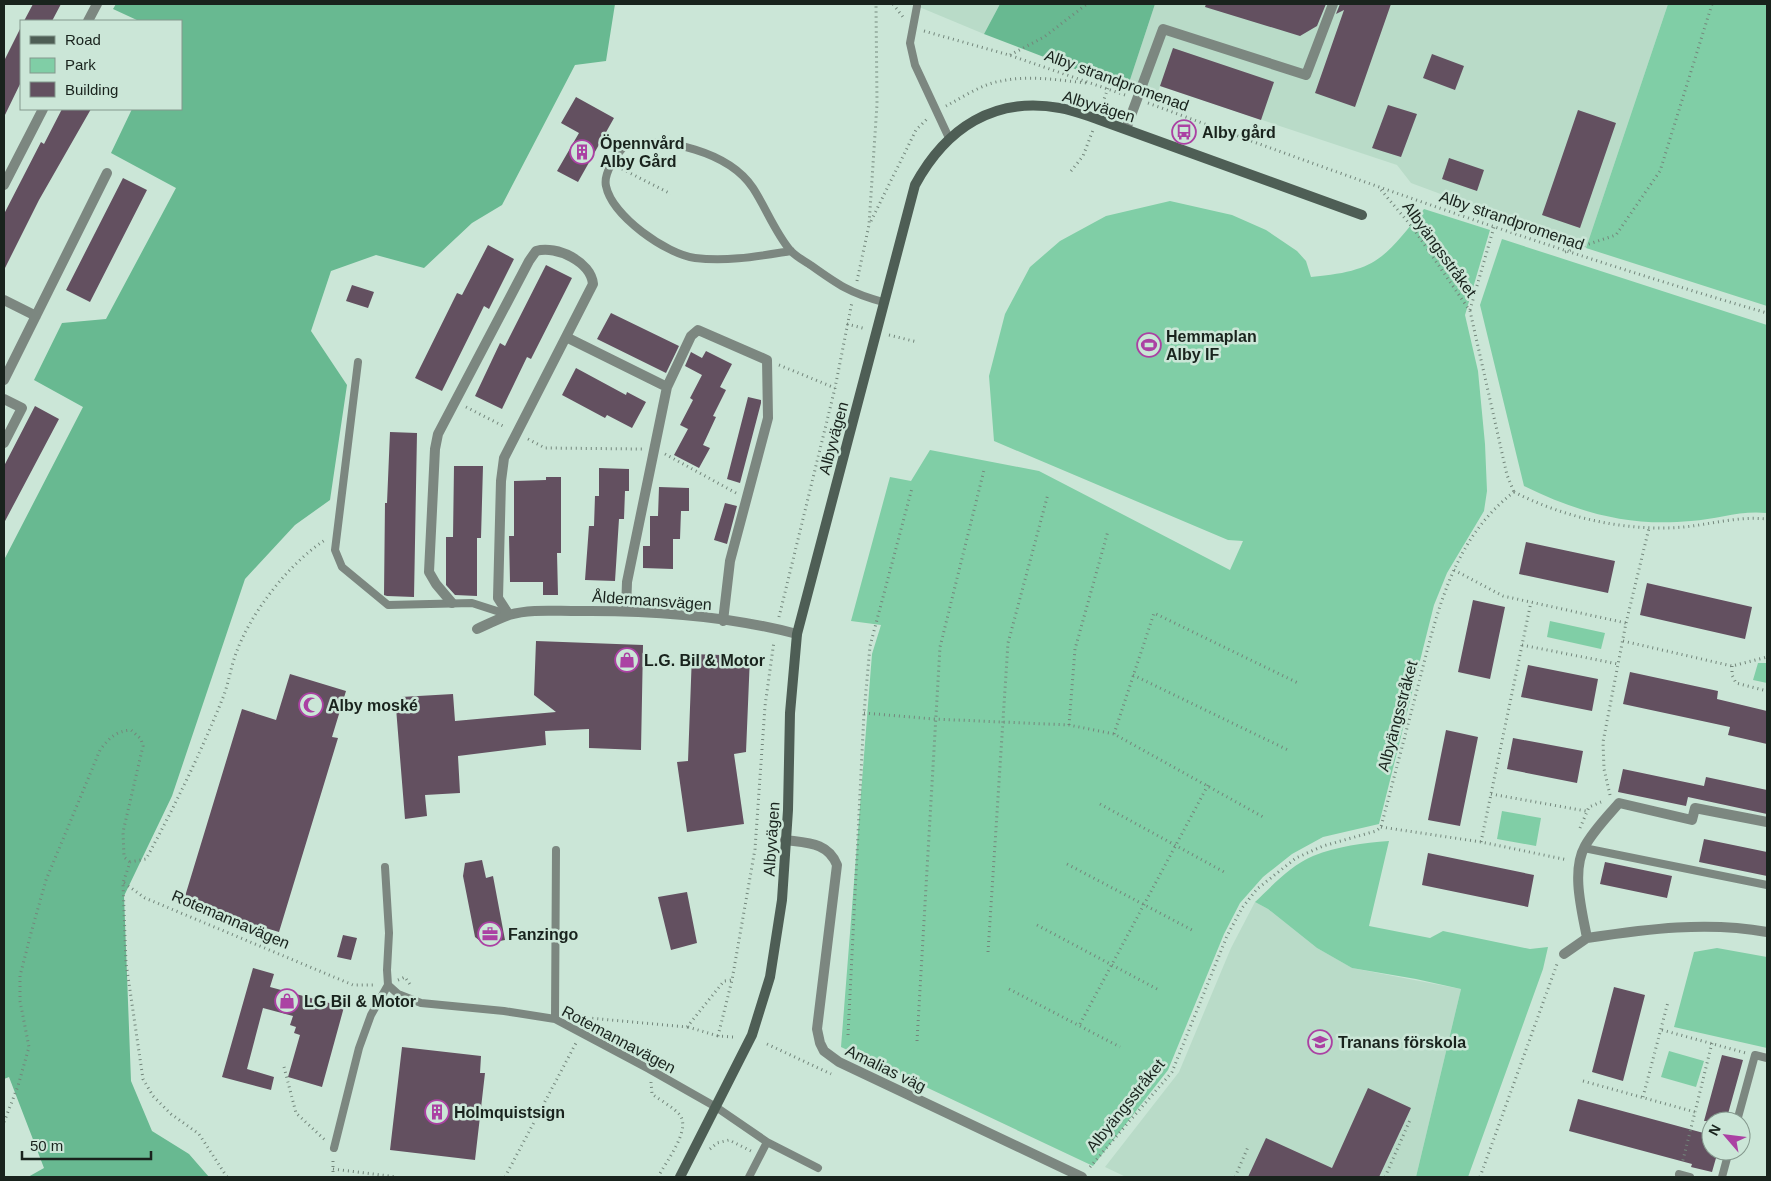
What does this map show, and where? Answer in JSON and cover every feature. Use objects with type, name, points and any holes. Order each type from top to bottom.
[{"type":"street","points":[[89,20],[97,4]]},
{"type":"street","points":[[1126,129],[1163,28],[1306,75],[1333,4]]},
{"type":"street","name":"Albyvägen","points":[[680,1177],[752,1035],[770,977],[782,900],[788,810],[790,713],[797,634],[915,185],[925,168],[949,138],[970,122],[990,112],[1036,105],[1062,108],[1126,129],[1362,215]]},
{"type":"street","points":[[4,185],[42,110]]},
{"type":"street","points":[[4,380],[108,173]]},
{"type":"street","points":[[452,603],[436,584],[429,572],[435,449],[438,434],[489,334],[536,251],[554,250],[586,267],[592,277],[593,284],[504,458],[501,481],[498,598],[509,615]]},
{"type":"street","points":[[4,300],[36,316]]},
{"type":"street","points":[[626,610],[627,582],[667,387],[691,336],[698,330],[767,360],[768,418],[730,561],[724,620]]},
{"type":"street","points":[[566,337],[667,387]]},
{"type":"street","points":[[4,399],[22,408],[4,443]]},
{"type":"street","name":"Åldermansvägen","points":[[478,629],[509,615],[531,611],[626,610],[724,620],[776,628],[797,634]]},
{"type":"street","points":[[1587,938],[1578,874],[1584,848],[1599,825],[1619,803],[1692,820],[1695,808],[1767,822]]},
{"type":"street","name":"Amalias väg","points":[[785,840],[824,846],[833,855],[837,865],[817,1030],[824,1050],[831,1058],[1082,1177]]},
{"type":"street","points":[[1564,954],[1587,938],[1659,928],[1697,926],[1767,932]]},
{"type":"lane","points":[[917,6],[911,27],[910,43],[915,65],[949,138]]},
{"type":"lane","points":[[791,251],[733,260],[693,258],[658,244],[638,230],[618,207],[606,187],[606,178],[625,145],[637,142],[697,149],[731,166],[743,175],[753,188],[791,251],[854,294],[883,302]]},
{"type":"lane","points":[[358,362],[335,550],[342,567],[388,605],[472,603],[509,615]]},
{"type":"lane","points":[[1584,848],[1767,885]]},
{"type":"lane","points":[[555,1019],[556,850]]},
{"type":"lane","points":[[334,1148],[359,1048],[371,1015],[388,985],[386,970],[389,933],[385,867]]},
{"type":"lane","name":"Rotemannavägen","points":[[388,985],[398,994],[421,1003],[504,1011],[555,1019],[580,1034],[649,1069],[716,1107],[767,1142],[818,1168]]},
{"type":"lane","points":[[1740,1111],[1755,1055],[1767,1058]]},
{"type":"lane","points":[[748,1177],[767,1142]]},
{"type":"lane","points":[[1722,1177],[1726,1161]]},
{"type":"lane","points":[[1679,1174],[1690,1177]]},
{"type":"path","points":[[718,1036],[732,980],[755,849],[765,706],[776,628],[835,388],[869,225],[877,104],[876,4]]},
{"type":"path","points":[[1009,55],[1044,37],[1088,4]]},
{"type":"path","points":[[1564,252],[1616,235],[1660,171],[1712,4]]},
{"type":"path","name":"Alby strandpromenad","points":[[911,27],[1009,55],[1136,99],[1381,189],[1564,252],[1767,313]]},
{"type":"path","points":[[612,165],[671,194]]},
{"type":"path","name":"Albyängsstråket","points":[[1082,1177],[1172,1072],[1227,936],[1242,908],[1257,889],[1296,858],[1323,846],[1376,831],[1381,827],[1442,596],[1454,570],[1478,528],[1496,506],[1514,492],[1507,475],[1470,311],[1412,228],[1381,189]]},
{"type":"path","points":[[1470,311],[1494,227]]},
{"type":"path","points":[[767,360],[835,388]]},
{"type":"path","points":[[451,406],[461,404],[545,448],[655,449],[746,499]]},
{"type":"path","points":[[917,1041],[934,719],[940,648],[984,470]]},
{"type":"path","points":[[848,1034],[864,713],[870,646],[912,488]]},
{"type":"path","points":[[1514,492],[1536,503],[1612,525],[1648,528],[1702,525],[1755,518],[1767,519]]},
{"type":"path","points":[[988,952],[1008,643],[1048,494]]},
{"type":"path","points":[[1578,837],[1589,807],[1611,798],[1604,769],[1603,742],[1626,623],[1648,528]]},
{"type":"path","points":[[1069,725],[1075,648],[1108,531]]},
{"type":"path","points":[[130,862],[146,859],[172,810],[223,699],[235,655],[252,620],[276,583],[323,541],[337,536]]},
{"type":"path","points":[[1454,570],[1503,596],[1626,623]]},
{"type":"path","points":[[1480,842],[1531,602]]},
{"type":"path","points":[[1114,734],[1154,613],[1300,684]]},
{"type":"path","points":[[1623,641],[1732,666],[1767,656]]},
{"type":"path","points":[[1522,645],[1618,664]]},
{"type":"path","points":[[1732,666],[1732,675],[1736,683],[1767,691]]},
{"type":"path","points":[[1133,675],[1288,750]]},
{"type":"path","points":[[864,713],[934,719],[1069,725],[1114,734],[1265,818]]},
{"type":"path","points":[[4,1122],[18,1086],[29,1047],[20,1001],[20,976],[46,880],[100,750],[108,738],[120,731],[131,730],[141,739],[143,746],[123,832],[124,857],[130,862]]},
{"type":"path","points":[[1080,1024],[1208,785]]},
{"type":"path","points":[[1491,794],[1586,811]]},
{"type":"path","points":[[1100,804],[1226,872]]},
{"type":"path","points":[[1381,827],[1480,842],[1573,861]]},
{"type":"path","points":[[130,862],[123,883],[126,963],[143,1079],[153,1096],[171,1114],[199,1134],[227,1177]]},
{"type":"path","points":[[1068,864],[1192,930]]},
{"type":"path","name":"Rotemannavägen","points":[[123,883],[145,898],[353,984],[388,985]]},
{"type":"path","points":[[1037,925],[1157,989]]},
{"type":"path","points":[[1480,1177],[1554,969],[1564,954]]},
{"type":"path","points":[[688,1027],[724,981],[732,980]]},
{"type":"path","points":[[1009,988],[1080,1024],[1120,1047]]},
{"type":"path","points":[[1643,1097],[1668,1002]]},
{"type":"path","points":[[505,1177],[589,1018],[688,1027],[718,1036],[733,1037]]},
{"type":"path","points":[[1662,1030],[1755,1055]]},
{"type":"path","points":[[1679,1174],[1712,1043]]},
{"type":"path","points":[[284,1067],[296,1112],[334,1148],[332,1177]]},
{"type":"path","points":[[649,1069],[652,1094],[680,1114],[684,1125],[681,1136],[658,1177]]},
{"type":"path","points":[[1583,1082],[1694,1112]]},
{"type":"path","points":[[1385,1177],[1410,1120]]},
{"type":"path","points":[[708,1151],[717,1142],[729,1140],[760,1156]]},
{"type":"path","points":[[1235,1177],[1248,1147]]},
{"type":"path","points":[[332,1169],[397,1177]]},
{"type":"shaded area","points":[[912,4],[1000,4],[984,34]]},
{"type":"shaded area","points":[[1155,4],[1668,4],[1586,248],[1411,183],[1397,165],[1160,86],[1156,99],[1127,89]]},
{"type":"shaded area","name":"Tranans förskola","points":[[1255,902],[1268,909],[1317,948],[1352,968],[1461,989],[1416,1177],[1126,1177],[1105,1167],[1179,1072],[1231,948]]},
{"type":"green space","points":[[116,4],[615,4],[606,61],[575,65],[502,205],[472,223],[424,268],[376,255],[331,271],[311,331],[347,385],[330,500],[295,525],[245,579],[172,796],[124,896],[131,1081],[152,1131],[189,1154],[209,1177],[28,1177],[44,1168],[9,1077],[4,1079],[4,560],[83,407],[34,380],[62,323],[106,319],[176,188],[111,153],[132,110],[182,110],[182,20],[137,20],[113,9]]},
{"type":"green space","points":[[1000,4],[1155,4],[1127,89],[984,34]]},
{"type":"green space","points":[[1668,4],[1767,4],[1767,306],[1586,248]]},
{"type":"green space","points":[[1170,201],[1232,215],[1266,230],[1297,251],[1306,261],[1311,277],[1351,271],[1366,266],[1378,259],[1399,239],[1424,209],[1490,230],[1465,315],[1478,371],[1485,444],[1487,491],[1484,511],[1447,573],[1434,605],[1379,824],[1323,837],[1292,854],[1263,877],[1240,903],[1224,934],[1168,1070],[1093,1166],[841,1047],[872,654],[881,625],[851,621],[890,477],[911,481],[930,450],[1039,471],[1230,570],[1243,541],[1228,540],[994,441],[989,376],[1005,314],[1030,267],[1060,241],[1106,216]]},
{"type":"green space","points":[[1502,239],[1767,325],[1767,513],[1757,512],[1701,520],[1669,522],[1626,520],[1585,511],[1544,496],[1524,486],[1480,305]]},
{"type":"green space","points":[[1550,621],[1605,633],[1601,649],[1547,637]]},
{"type":"green space","points":[[1758,663],[1767,663],[1767,683],[1753,680]]},
{"type":"green space","points":[[1502,811],[1541,818],[1536,846],[1497,839]]},
{"type":"green space","points":[[1389,841],[1369,926],[1430,938],[1443,931],[1530,949],[1548,947],[1543,969],[1468,1177],[1416,1177],[1461,989],[1352,968],[1317,948],[1268,909],[1255,902],[1289,870],[1313,856],[1351,846]]},
{"type":"green space","points":[[1717,948],[1767,957],[1767,1048],[1674,1027],[1694,952]]},
{"type":"green space","points":[[1669,1051],[1704,1061],[1696,1087],[1661,1077]]},
{"type":"building","points":[[33,4],[61,4],[53,20],[25,20]]},
{"type":"building","points":[[1206,4],[1326,4],[1317,26],[1300,36],[1205,7]]},
{"type":"building","points":[[1340,4],[1391,4],[1355,107],[1315,93],[1344,10],[1336,14]]},
{"type":"building","points":[[20,29],[20,84],[4,117],[4,61]]},
{"type":"building","points":[[1173,48],[1274,82],[1261,120],[1160,86]]},
{"type":"building","points":[[1432,54],[1464,66],[1455,90],[1423,78]]},
{"type":"building","name":"Öpennvård Alby Gård","points":[[576,97],[614,118],[578,182],[557,171],[579,133],[561,123]]},
{"type":"building","points":[[1388,105],[1417,114],[1401,157],[1372,148]]},
{"type":"building","points":[[61,110],[90,110],[39,200],[4,270],[4,214],[41,142],[44,144]]},
{"type":"building","points":[[1578,110],[1616,123],[1580,228],[1542,215]]},
{"type":"building","points":[[1449,158],[1484,170],[1477,191],[1442,179]]},
{"type":"building","points":[[123,178],[147,190],[90,302],[66,290]]},
{"type":"building","points":[[488,245],[514,259],[489,309],[484,306],[442,391],[415,378],[457,293],[462,295]]},
{"type":"building","points":[[546,265],[572,278],[531,359],[527,357],[502,409],[475,396],[500,343],[505,346]]},
{"type":"building","points":[[352,285],[374,292],[368,308],[346,301]]},
{"type":"building","points":[[611,313],[679,346],[666,373],[597,339]]},
{"type":"building","points":[[706,351],[732,364],[720,387],[726,390],[713,416],[716,417],[703,445],[710,448],[699,468],[674,455],[688,429],[680,425],[693,400],[690,398],[702,375],[685,366],[691,352],[702,358]]},
{"type":"building","points":[[576,368],[626,395],[627,392],[646,402],[632,428],[607,415],[605,418],[562,395]]},
{"type":"building","points":[[748,397],[761,400],[761,403],[740,483],[727,479]]},
{"type":"building","points":[[35,406],[59,419],[4,523],[4,466]]},
{"type":"building","points":[[390,432],[417,433],[414,597],[384,595],[385,503],[387,503]]},
{"type":"building","points":[[454,466],[483,466],[481,538],[477,538],[477,596],[455,595],[446,585],[446,537],[453,537]]},
{"type":"building","points":[[599,468],[629,469],[629,491],[625,491],[624,519],[619,519],[615,581],[585,580],[589,526],[594,526],[595,496],[599,496]]},
{"type":"building","points":[[546,477],[561,477],[561,553],[557,553],[558,595],[543,595],[543,582],[510,582],[509,536],[514,536],[514,481],[546,480]]},
{"type":"building","points":[[659,487],[689,488],[689,511],[681,511],[680,539],[673,539],[673,569],[643,568],[643,546],[650,546],[650,516],[658,516]]},
{"type":"building","points":[[725,503],[737,506],[727,544],[714,540]]},
{"type":"building","points":[[1526,542],[1615,561],[1608,593],[1519,574]]},
{"type":"building","points":[[1647,583],[1752,607],[1745,639],[1640,615]]},
{"type":"building","points":[[1473,600],[1505,607],[1490,679],[1458,672]]},
{"type":"building","points":[[536,641],[643,645],[641,750],[589,748],[589,729],[545,731],[546,745],[458,756],[460,793],[425,795],[427,816],[405,819],[396,708],[401,697],[453,694],[455,721],[556,712],[534,695]]},
{"type":"building","points":[[692,654],[750,656],[746,752],[734,754],[744,824],[687,832],[677,762],[688,761]]},
{"type":"building","points":[[1528,665],[1598,679],[1592,711],[1521,697]]},
{"type":"building","points":[[1630,672],[1718,691],[1717,699],[1767,711],[1767,744],[1728,735],[1730,727],[1623,704]]},
{"type":"building","points":[[290,674],[346,691],[332,737],[338,738],[279,932],[183,903],[242,709],[276,720]]},
{"type":"building","points":[[1446,730],[1478,737],[1460,826],[1428,820]]},
{"type":"building","points":[[1513,738],[1583,751],[1577,783],[1507,769]]},
{"type":"building","points":[[1623,769],[1704,786],[1706,777],[1767,790],[1767,814],[1688,797],[1686,806],[1618,792]]},
{"type":"building","points":[[1704,839],[1767,852],[1767,876],[1699,862]]},
{"type":"building","points":[[1428,853],[1534,875],[1528,907],[1422,885]]},
{"type":"building","points":[[482,860],[486,878],[493,876],[505,940],[484,944],[475,937],[463,876],[465,863]]},
{"type":"building","points":[[1605,862],[1672,876],[1667,898],[1600,884]]},
{"type":"building","points":[[687,892],[697,943],[671,950],[658,897]]},
{"type":"building","points":[[343,935],[357,938],[351,960],[337,957]]},
{"type":"building","points":[[253,968],[274,974],[270,987],[344,1007],[322,1087],[288,1077],[300,1035],[294,1033],[296,1027],[290,1025],[293,1016],[263,1008],[247,1069],[274,1077],[271,1090],[222,1077]]},
{"type":"building","points":[[1614,987],[1645,995],[1623,1081],[1592,1072]]},
{"type":"building","name":"Holmquistsign","points":[[402,1047],[481,1056],[480,1073],[485,1073],[475,1160],[390,1150]]},
{"type":"building","points":[[1722,1055],[1743,1060],[1729,1111],[1707,1111]]},
{"type":"building","points":[[1368,1088],[1411,1108],[1379,1177],[1248,1177],[1266,1138],[1332,1168]]},
{"type":"building","points":[[1578,1099],[1701,1132],[1701,1161],[1715,1161],[1712,1172],[1691,1167],[1692,1164],[1569,1131]]},
{"type":"place","name":"Alby gård","points":[[1184,132]]},
{"type":"place","name":"Öpennvård Alby Gård","points":[[582,152]]},
{"type":"place","name":"Hemmaplan Alby IF","points":[[1149,345]]},
{"type":"place","name":"L.G. Bil & Motor","points":[[627,660]]},
{"type":"place","name":"Alby moské","points":[[311,705]]},
{"type":"place","name":"Fanzingo","points":[[490,934]]},
{"type":"place","name":"LG Bil & Motor","points":[[287,1001]]},
{"type":"place","name":"Tranans förskola","points":[[1320,1042]]},
{"type":"place","name":"Holmquistsign","points":[[437,1112]]}]
